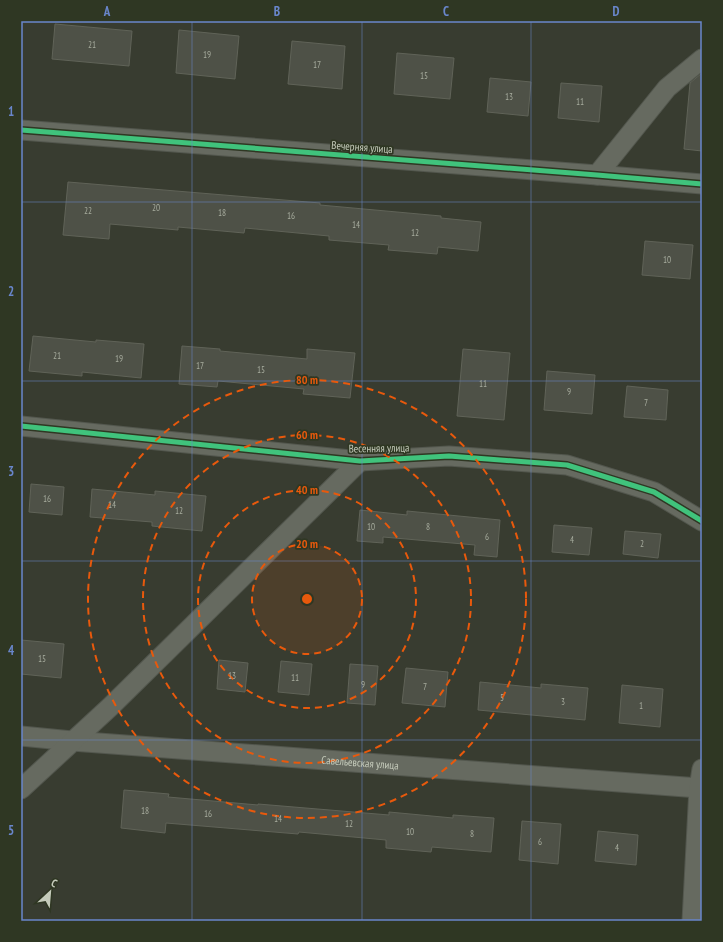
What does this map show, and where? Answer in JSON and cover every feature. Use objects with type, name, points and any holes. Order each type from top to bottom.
[{"type":"street","points":[[597,175],[667,88],[702,59]]},
{"type":"street","name":"Вечерняя улица","points":[[21,130],[702,184]]},
{"type":"street","name":"Весенняя улица","points":[[21,426],[360,461],[449,456],[567,465],[654,492],[702,521]]},
{"type":"street","points":[[21,789],[116,701],[360,461]]},
{"type":"street","name":"Савельевская улица","points":[[21,736],[699,788]]},
{"type":"street","points":[[692,921],[699,788],[702,769]]},
{"type":"building","points":[[55,24],[132,31],[129,66],[52,59]]},
{"type":"building","points":[[179,30],[239,36],[235,79],[176,73]]},
{"type":"building","points":[[292,41],[345,46],[342,89],[288,84]]},
{"type":"building","points":[[397,53],[454,58],[450,99],[394,94]]},
{"type":"building","points":[[702,73],[702,151],[684,149],[690,83]]},
{"type":"building","points":[[490,78],[531,82],[528,116],[487,112]]},
{"type":"building","points":[[561,83],[602,86],[599,122],[558,118]]},
{"type":"building","points":[[68,182],[320,203],[320,205],[441,216],[441,218],[481,222],[478,251],[438,247],[437,254],[388,250],[389,245],[329,240],[329,236],[245,228],[244,233],[178,227],[178,230],[110,224],[109,239],[63,235]]},
{"type":"building","points":[[645,241],[693,245],[690,279],[642,275]]},
{"type":"building","points":[[33,336],[96,342],[96,340],[144,344],[141,378],[82,372],[82,376],[29,371]]},
{"type":"building","points":[[182,346],[307,359],[307,349],[355,353],[350,398],[303,394],[304,389],[218,381],[217,387],[179,384]]},
{"type":"building","points":[[463,349],[510,353],[504,420],[457,416]]},
{"type":"building","points":[[547,371],[595,375],[592,414],[544,410]]},
{"type":"building","points":[[627,386],[668,390],[666,420],[624,417]]},
{"type":"building","points":[[31,484],[64,487],[62,515],[29,512]]},
{"type":"building","points":[[92,489],[155,495],[155,491],[206,496],[202,531],[152,526],[152,522],[90,517]]},
{"type":"building","points":[[360,510],[407,515],[407,511],[500,520],[497,557],[474,555],[475,545],[383,537],[383,543],[357,541]]},
{"type":"building","points":[[554,525],[592,528],[589,555],[552,552]]},
{"type":"building","points":[[625,531],[661,534],[658,558],[623,554]]},
{"type":"building","points":[[21,640],[64,644],[61,678],[21,674]]},
{"type":"building","points":[[219,660],[248,663],[245,692],[217,689]]},
{"type":"building","points":[[281,661],[312,664],[309,695],[278,692]]},
{"type":"building","points":[[350,664],[378,666],[375,705],[347,703]]},
{"type":"building","points":[[406,668],[448,672],[445,707],[402,703]]},
{"type":"building","points":[[480,682],[541,688],[541,684],[588,688],[585,720],[478,710]]},
{"type":"building","points":[[622,685],[663,689],[660,727],[619,723]]},
{"type":"building","points":[[124,790],[169,794],[168,797],[389,815],[389,812],[453,818],[453,815],[494,818],[491,852],[432,847],[431,852],[386,848],[386,840],[299,832],[298,834],[166,823],[165,833],[121,828]]},
{"type":"building","points":[[522,821],[561,824],[558,864],[519,860]]},
{"type":"building","points":[[598,831],[638,835],[636,865],[595,861]]},
{"type":"cycle path","points":[[21,130],[702,184]]},
{"type":"cycle path","points":[[21,426],[360,461],[449,456],[567,465],[654,492],[702,521]]}]
